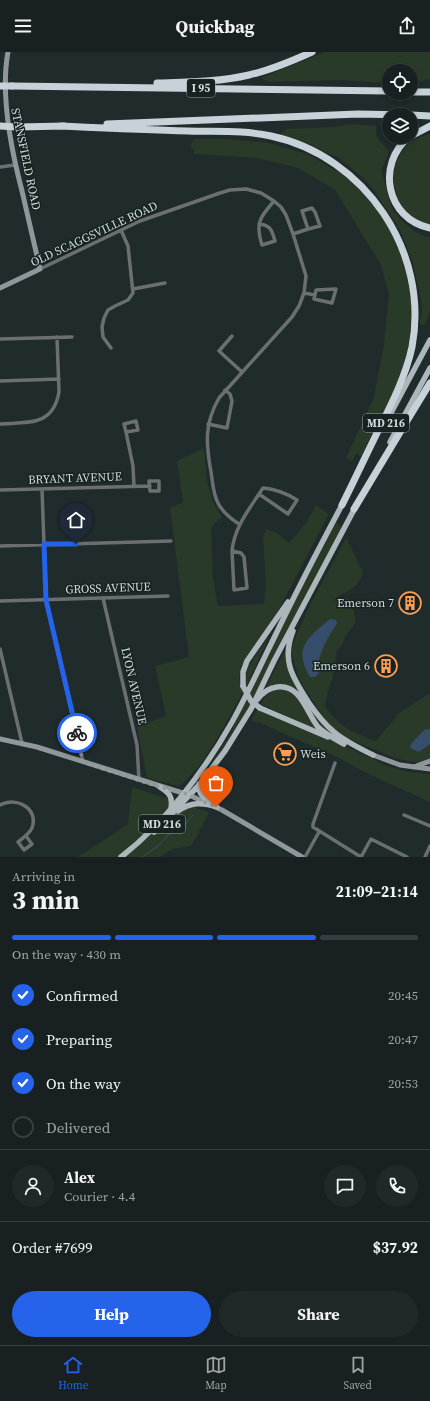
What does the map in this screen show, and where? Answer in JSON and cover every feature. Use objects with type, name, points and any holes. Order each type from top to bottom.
[{"type":"highway","points":[[82,87],[202,81],[231,78],[263,71],[312,52]]},
{"type":"highway","name":"I 95","points":[[0,86],[382,91]]},
{"type":"highway","points":[[418,92],[430,92]]},
{"type":"highway","points":[[62,126],[358,114],[382,114]]},
{"type":"highway","points":[[418,115],[430,116]]},
{"type":"highway","points":[[0,126],[62,126],[235,132],[272,136],[299,144],[327,158],[354,177],[375,200],[392,226],[407,260],[414,288],[414,332],[411,352],[403,378],[342,505]]},
{"type":"highway","points":[[418,132],[430,126]]},
{"type":"highway","points":[[402,144],[393,158],[389,174],[390,190],[398,207],[404,214],[419,225],[430,228]]},
{"type":"highway","points":[[354,509],[430,383]]},
{"type":"main road","name":"MD 216","points":[[132,848],[144,841],[161,826],[186,794],[232,722],[305,574],[430,340]]},
{"type":"main road","name":"MD 216","points":[[120,857],[153,829],[186,794],[200,784],[225,751],[251,708],[317,579],[430,368]]},
{"type":"main road","points":[[305,574],[276,621],[247,661],[243,672],[243,686],[251,701],[260,708],[373,755]]},
{"type":"main road","points":[[317,579],[290,639],[288,658],[292,674],[299,688],[326,725],[342,738],[373,755]]},
{"type":"main road","points":[[251,708],[270,688],[287,687],[301,698],[321,730],[344,744]]},
{"type":"main road","points":[[200,784],[198,788],[200,794],[216,807]]},
{"type":"main road","points":[[160,787],[170,796],[172,801],[171,809]]},
{"type":"main road","points":[[161,826],[177,811],[191,804],[202,803],[216,807]]},
{"type":"street","name":"STANSFIELD ROAD","points":[[8,52],[3,79],[3,94],[15,165],[40,269]]},
{"type":"street","points":[[0,167],[15,165]]},
{"type":"street","name":"OLD SCAGGSVILLE ROAD","points":[[0,288],[150,217],[230,190],[254,190],[274,201],[286,215],[293,234],[306,276],[304,292],[299,306],[292,316],[225,390],[213,409],[208,424],[207,448],[215,496],[223,511],[239,524]]},
{"type":"street","points":[[259,224],[268,225],[275,241],[262,245],[259,230],[259,224],[263,214],[274,201]]},
{"type":"street","points":[[293,234],[320,226],[312,208],[302,211],[308,229]]},
{"type":"street","points":[[111,348],[103,337],[102,327],[104,318],[111,308],[128,300],[133,293],[128,246],[121,230]]},
{"type":"street","points":[[133,289],[165,283]]},
{"type":"street","points":[[336,289],[332,303],[314,300],[315,295],[316,290],[336,289]]},
{"type":"street","points":[[304,292],[315,295]]},
{"type":"street","points":[[232,336],[219,351],[242,372]]},
{"type":"street","points":[[0,424],[35,422],[45,417],[53,408],[58,398],[59,379],[57,337]]},
{"type":"street","points":[[0,339],[72,337]]},
{"type":"street","points":[[0,381],[59,379]]},
{"type":"street","points":[[208,424],[227,428],[232,401],[230,394],[225,390]]},
{"type":"street","points":[[126,432],[133,466],[134,486]]},
{"type":"street","name":"BRYANT AVENUE","points":[[0,490],[150,486]]},
{"type":"street","points":[[232,551],[241,553],[244,557],[247,588],[234,590],[232,551],[234,538],[239,524],[259,494],[263,488],[273,489],[289,495],[297,500],[288,514],[259,494]]},
{"type":"street","points":[[42,489],[46,600],[83,762]]},
{"type":"street","points":[[0,546],[170,541]]},
{"type":"street","name":"GROSS AVENUE","points":[[0,601],[168,596]]},
{"type":"street","name":"LYON AVENUE","points":[[103,598],[137,745],[139,780]]},
{"type":"street","points":[[0,649],[22,743]]},
{"type":"street","points":[[0,739],[22,743],[186,794],[216,807],[303,857],[319,832]]},
{"type":"street","points":[[373,755],[392,763],[411,768],[430,769]]},
{"type":"street","points":[[411,768],[430,761]]},
{"type":"street","points":[[335,763],[312,826],[319,832],[361,857],[371,840],[407,857]]},
{"type":"street","points":[[0,804],[16,801],[28,808],[32,816],[32,825],[26,836]]},
{"type":"street","points":[[404,815],[430,826]]},
{"type":"street","points":[[424,857],[430,848]]},
{"type":"green space","points":[[325,52],[430,52],[430,79],[418,82],[418,64],[382,64],[382,83],[344,80],[268,82],[261,78]]},
{"type":"green space","points":[[353,124],[376,126],[376,134],[379,140],[389,152],[381,171],[392,208],[402,221],[415,232],[426,237],[430,237],[430,310],[424,325],[421,325],[420,322],[422,309],[421,299],[413,263],[400,230],[375,192],[363,178],[338,157],[312,145],[281,134],[287,129],[333,127]]},
{"type":"green space","points":[[430,134],[430,225],[414,219],[404,209],[399,201],[394,182],[396,163],[400,154],[408,144],[418,144],[418,138]]},
{"type":"green space","points":[[194,139],[226,139],[269,143],[307,154],[344,175],[364,193],[383,216],[401,251],[408,279],[412,311],[408,350],[396,387],[361,456],[356,454],[352,461],[346,458],[374,397],[384,344],[389,295],[381,265],[335,190],[298,168],[257,158],[194,154],[194,149],[191,148],[191,145]]},
{"type":"green space","points":[[204,448],[207,481],[213,502],[222,517],[211,527],[213,579],[218,606],[264,604],[266,585],[263,538],[266,529],[277,533],[289,543],[306,523],[316,505],[329,514],[274,619],[241,666],[239,678],[243,692],[230,716],[206,756],[188,778],[179,786],[147,778],[137,727],[166,716],[155,666],[189,657],[170,508],[183,502],[177,461]]},
{"type":"green space","points":[[336,522],[342,528],[243,718],[220,754],[194,786],[226,741],[289,611]]},
{"type":"green space","points":[[347,539],[363,573],[354,587],[333,601],[345,598],[351,600],[355,623],[345,637],[343,644],[337,650],[332,680],[325,706],[341,724],[360,735],[376,741],[399,713],[430,693],[430,759],[419,763],[395,758],[347,738],[326,721],[305,689],[297,673],[291,650],[293,643],[310,605],[345,540]]},
{"type":"green space","points":[[270,635],[246,687],[245,681],[248,666]]},
{"type":"green space","points":[[287,647],[288,670],[334,735],[319,725],[291,687],[265,689]]},
{"type":"green space","points":[[275,690],[285,690],[295,696],[304,707],[317,730],[261,704],[266,695]]},
{"type":"green space","points":[[257,709],[356,751],[387,766],[409,772],[430,774],[430,802],[368,774],[337,757],[260,723],[251,721]]},
{"type":"green space","points":[[132,787],[209,812],[197,836],[190,846],[172,849],[160,857],[78,857],[128,824]]},
{"type":"water","points":[[330,619],[336,620],[337,623],[321,653],[319,660],[319,673],[315,677],[310,677],[305,667],[303,658],[305,644],[315,631]]},
{"type":"water","points":[[429,729],[430,744],[419,752],[412,749],[410,747],[411,744],[424,730]]},
{"type":"waterway","points":[[142,857],[158,846],[168,835],[186,823],[193,815]]},
{"type":"way so far","points":[[77,733],[83,762],[160,787],[184,793],[216,807]]},
{"type":"place","name":"Emerson 7","points":[[410,603]]},
{"type":"place","name":"Emerson 6","points":[[386,666]]},
{"type":"place","name":"Weis","points":[[285,754]]},
{"type":"route","points":[[76,544],[44,544],[46,600],[77,733]]}]
